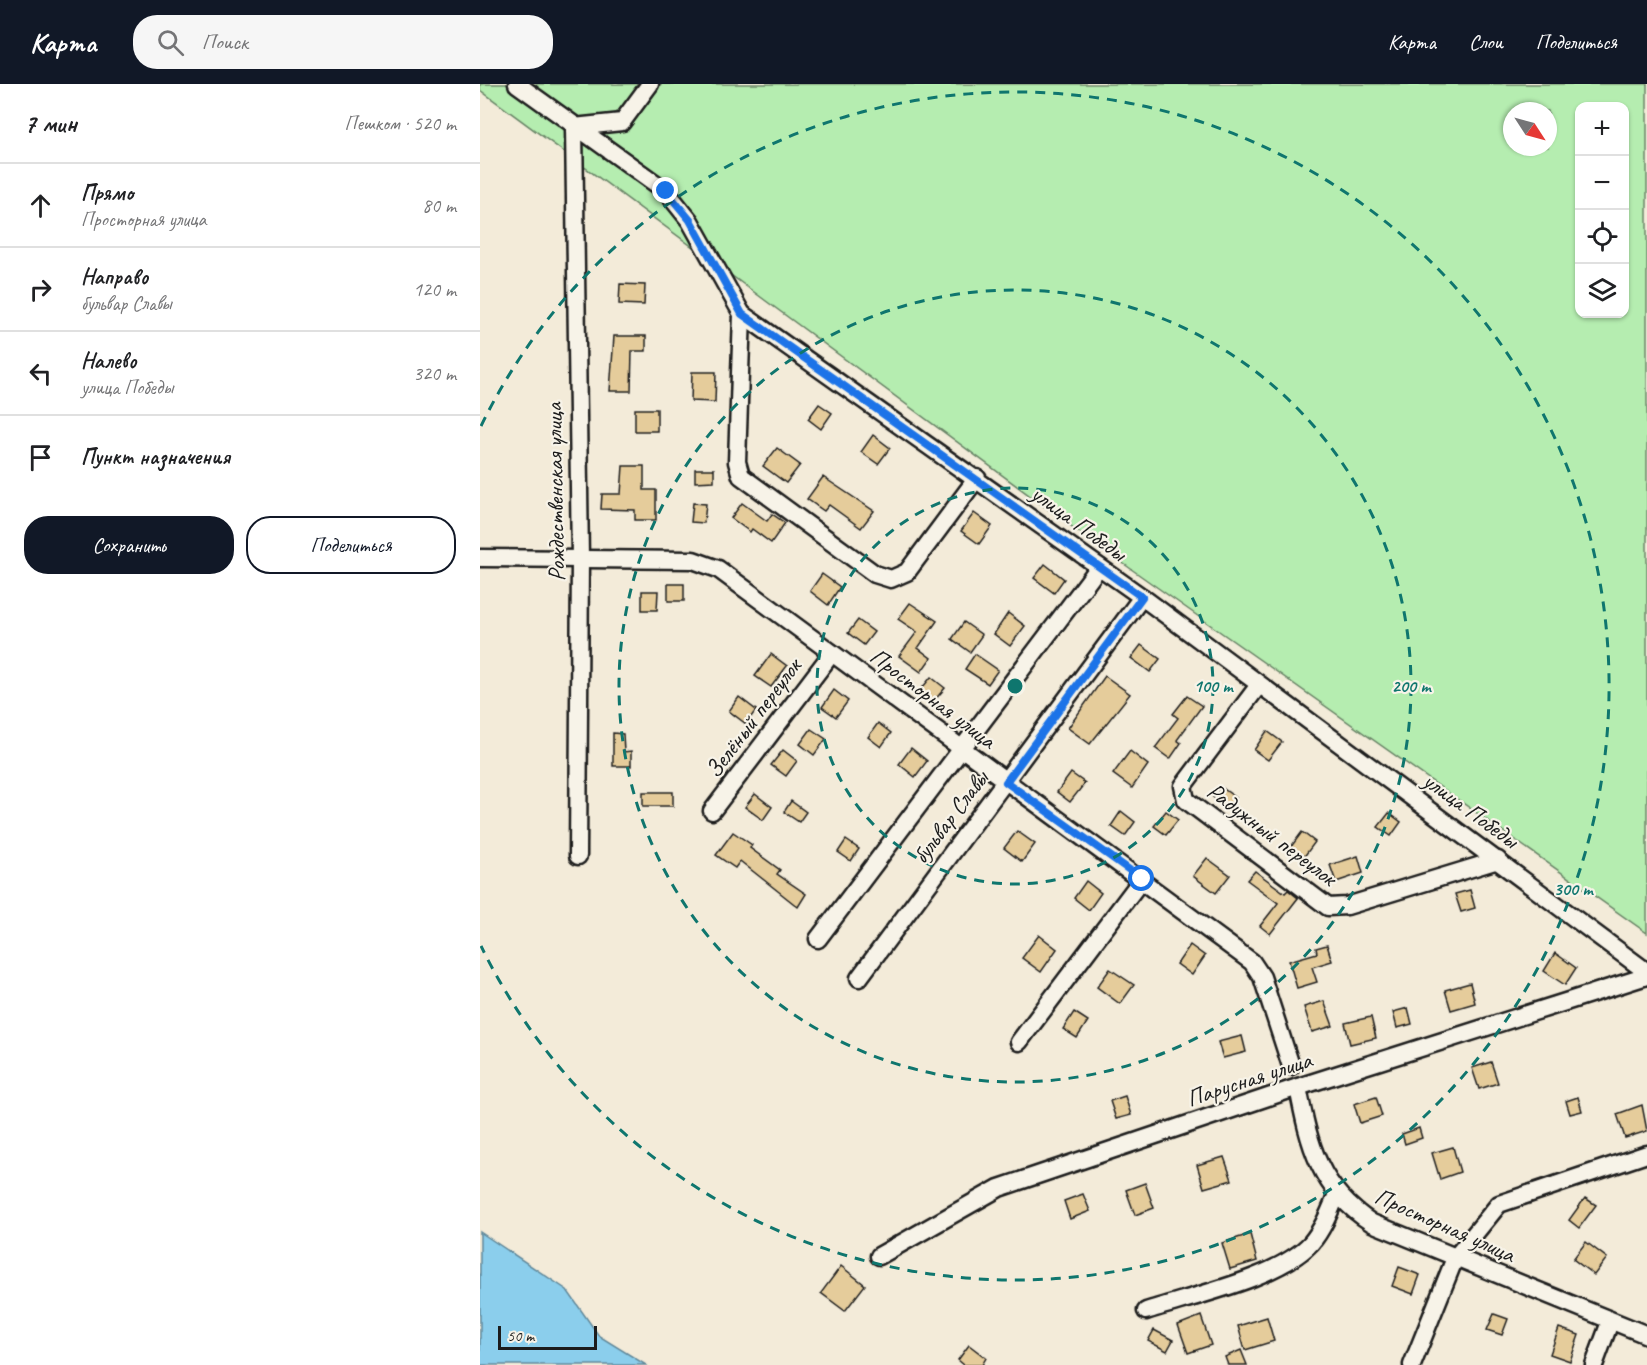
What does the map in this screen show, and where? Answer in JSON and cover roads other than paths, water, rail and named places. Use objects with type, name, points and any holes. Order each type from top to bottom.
[{"type":"street","name":"улица Победы","points":[[517,84],[666,191],[682,207],[742,314],[977,478],[1142,597],[1647,972]]},
{"type":"street","points":[[574,127],[622,122],[650,84]]},
{"type":"street","name":"Рождественская улица","points":[[574,127],[580,559],[578,856]]},
{"type":"street","points":[[742,314],[737,462],[741,476],[875,574],[891,579],[907,572],[977,478]]},
{"type":"street","name":"Просторная улица","points":[[480,558],[693,560],[718,569],[962,750],[1142,879],[1252,963],[1262,977],[1291,1066]]},
{"type":"street","name":"бульвар Славы","points":[[818,939],[1099,567]]},
{"type":"street","name":"бульвар Славы","points":[[858,978],[1142,597]]},
{"type":"street","name":"Зелёный переулок","points":[[712,811],[832,653]]},
{"type":"street","name":"Радужный переулок","points":[[1258,684],[1183,786],[1186,800],[1328,907],[1347,906],[1498,860]]},
{"type":"street","points":[[1019,1042],[1142,879]]},
{"type":"street","name":"Парусная улица","points":[[879,1256],[999,1188],[1298,1087],[1647,976]]},
{"type":"street","name":"Просторная улица","points":[[1298,1087],[1308,1137],[1321,1169],[1337,1194],[1352,1210],[1372,1223],[1610,1322],[1647,1335]]},
{"type":"street","points":[[1412,1365],[1455,1258],[1499,1204],[1647,1154]]},
{"type":"street","points":[[1146,1311],[1273,1270],[1311,1243],[1325,1221],[1337,1194]]},
{"type":"street","points":[[1594,1365],[1610,1322]]},
{"type":"water","points":[[480,1232],[567,1290],[599,1336],[646,1365],[480,1365]]}]
